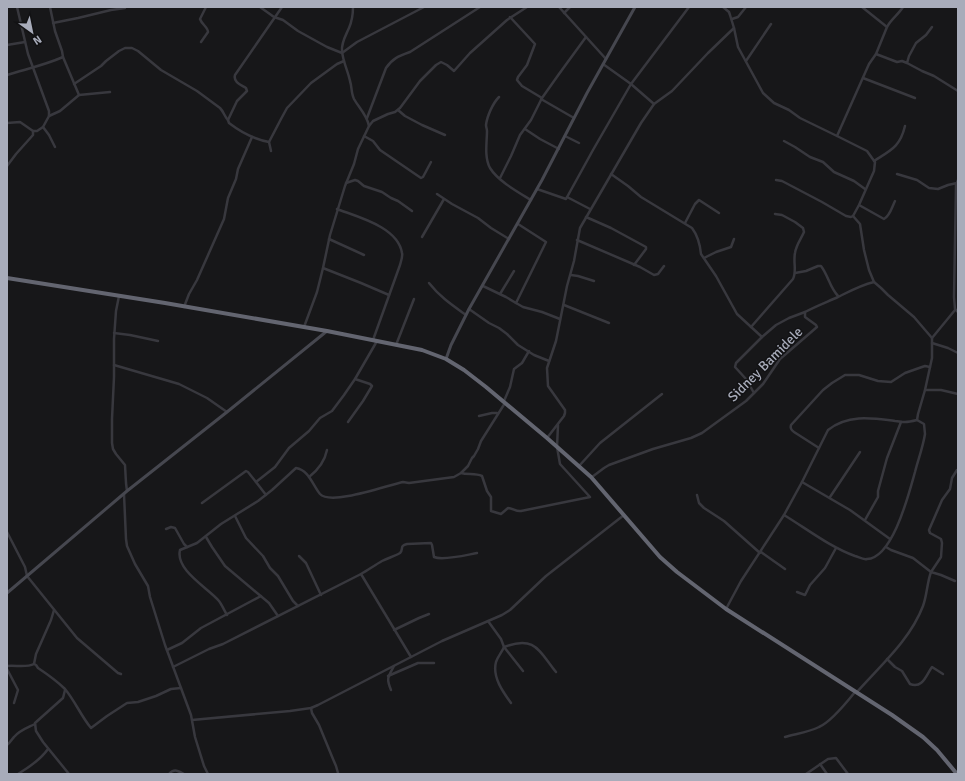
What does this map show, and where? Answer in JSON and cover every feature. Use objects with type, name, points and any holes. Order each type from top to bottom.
[{"type":"highway","points":[[7,278],[184,306],[327,331],[422,350],[446,359],[464,370],[504,402],[591,477],[660,557],[677,572],[726,609],[892,715],[923,737],[937,750],[958,774]]},
{"type":"street","points":[[7,123],[20,122],[33,131],[37,131],[44,127],[49,116],[47,104],[28,54],[17,7]]},
{"type":"street","points":[[50,7],[63,57],[79,95]]},
{"type":"street","points":[[53,23],[125,8],[124,7]]},
{"type":"street","points":[[201,42],[208,32],[200,19],[206,7]]},
{"type":"street","points":[[260,7],[274,17],[283,20],[298,31],[327,47],[342,53],[357,42],[424,7]]},
{"type":"street","points":[[228,120],[237,101],[246,91],[246,88],[236,81],[234,78],[235,75],[282,7]]},
{"type":"street","points":[[353,7],[352,17],[342,46],[342,53],[353,97],[367,118],[369,126]]},
{"type":"street","points":[[367,118],[386,68],[391,61],[410,52],[480,7]]},
{"type":"street","points":[[304,327],[317,292],[337,209],[358,149],[369,126],[373,121],[398,110],[420,81],[436,65],[443,62],[454,71],[470,53],[510,17],[527,7]]},
{"type":"street","points":[[559,7],[606,59]]},
{"type":"street","points":[[564,13],[570,7]]},
{"type":"street","points":[[446,359],[451,345],[469,309],[518,224],[635,7]]},
{"type":"street","points":[[537,189],[566,200],[631,84],[689,7]]},
{"type":"street","points":[[723,7],[729,12],[732,19],[738,47],[759,88],[766,97],[800,118],[866,151],[874,161],[874,171],[865,188],[859,206],[853,216]]},
{"type":"street","points":[[732,19],[738,16],[746,7]]},
{"type":"street","points":[[862,7],[887,27]]},
{"type":"street","points":[[838,136],[869,64],[876,54],[887,27],[902,7]]},
{"type":"street","points":[[510,17],[535,44],[527,65],[517,80],[522,86],[574,118]]},
{"type":"street","points":[[746,61],[771,24]]},
{"type":"street","points":[[907,63],[916,43],[926,35],[932,27]]},
{"type":"street","points":[[547,438],[558,425],[565,412],[548,386],[547,368],[556,340],[580,228],[641,123],[654,104],[672,91],[734,28]]},
{"type":"street","points":[[500,178],[520,135],[531,120],[542,98],[554,79],[586,37]]},
{"type":"street","points":[[7,45],[26,42]]},
{"type":"street","points":[[74,84],[125,48],[132,48],[138,51],[165,74],[197,91],[220,108],[229,123],[234,127],[252,138],[269,142]]},
{"type":"street","points":[[876,54],[897,62],[902,61],[907,63],[934,76],[958,91]]},
{"type":"street","points":[[7,75],[48,64],[63,57]]},
{"type":"street","points":[[271,151],[269,142],[287,108],[310,83],[337,64],[344,61]]},
{"type":"street","points":[[603,64],[631,84],[654,104]]},
{"type":"street","points":[[863,78],[915,98]]},
{"type":"street","points":[[49,116],[65,107],[79,95],[110,92]]},
{"type":"street","points":[[499,97],[495,101],[486,125],[488,162],[492,171],[531,200]]},
{"type":"street","points":[[398,110],[422,126],[445,135]]},
{"type":"street","points":[[874,161],[898,143],[905,126]]},
{"type":"street","points":[[44,127],[55,147]]},
{"type":"street","points":[[525,129],[559,149]]},
{"type":"street","points":[[7,166],[33,135],[33,131]]},
{"type":"street","points":[[364,136],[373,142],[380,150],[421,178],[431,162]]},
{"type":"street","points":[[565,136],[579,143]]},
{"type":"street","points":[[184,306],[224,219],[228,198],[238,169],[252,138]]},
{"type":"street","points":[[784,141],[810,157],[822,162],[834,172],[865,188]]},
{"type":"street","points":[[611,174],[641,196],[692,228],[697,235],[701,247],[701,254],[727,295],[735,311],[762,337]]},
{"type":"street","points":[[897,174],[917,180],[929,188],[938,189],[958,182],[955,232],[954,297],[957,311],[932,338]]},
{"type":"street","points":[[346,183],[355,180],[358,181],[364,186],[382,192],[412,211]]},
{"type":"street","points":[[776,180],[781,180],[846,216],[853,216]]},
{"type":"street","points":[[437,194],[478,218],[509,239]]},
{"type":"street","points":[[567,197],[590,209]]},
{"type":"street","points":[[422,237],[444,199]]},
{"type":"street","points":[[685,223],[695,204],[699,200],[719,213]]},
{"type":"street","points":[[859,206],[884,219],[888,216],[894,201]]},
{"type":"street","points":[[256,482],[275,467],[289,448],[309,431],[320,418],[332,411],[355,379],[375,340],[400,265],[403,254],[401,247],[391,233],[384,228],[337,209]]},
{"type":"street","points":[[751,327],[793,279],[795,273],[795,253],[804,232],[804,229],[795,222],[782,215],[775,214]]},
{"type":"street","points":[[853,216],[860,224],[864,250],[874,282],[914,317],[932,338],[932,358],[917,420]]},
{"type":"street","points":[[586,217],[611,228],[646,247],[634,265]]},
{"type":"street","points":[[516,303],[546,242],[518,224]]},
{"type":"street","points":[[329,239],[364,254]]},
{"type":"street","points":[[704,258],[732,246],[734,239]]},
{"type":"street","points":[[577,240],[654,275],[658,274],[664,266]]},
{"type":"street","points":[[795,273],[821,266],[838,296]]},
{"type":"street","points":[[323,268],[390,295]]},
{"type":"street","points":[[500,294],[514,271]]},
{"type":"street","points":[[571,275],[594,281]]},
{"type":"street","name":"Sidney Bamidele","points":[[591,477],[609,465],[653,449],[702,434],[741,405],[754,393],[763,384],[780,360],[817,327],[806,318],[805,312],[856,288],[874,282]]},
{"type":"street","points":[[429,283],[445,300],[466,315]]},
{"type":"street","points":[[483,286],[523,307],[560,319]]},
{"type":"street","points":[[119,296],[114,333],[112,443],[113,449],[125,465],[127,491]]},
{"type":"street","points":[[396,345],[414,299]]},
{"type":"street","points":[[564,305],[609,323]]},
{"type":"street","points":[[469,309],[489,323],[500,328],[518,345],[534,355],[549,361]]},
{"type":"street","points":[[754,393],[746,379],[735,366],[736,363],[776,325],[805,312]]},
{"type":"street","points":[[7,593],[127,491],[327,331]]},
{"type":"street","points":[[114,333],[130,335],[158,342]]},
{"type":"street","points":[[932,343],[958,353]]},
{"type":"street","points":[[183,548],[194,545],[216,528],[266,495],[298,467],[309,477],[321,496],[327,498],[337,498],[359,494],[403,482],[409,484],[454,477],[468,466],[474,456],[504,402],[510,387],[514,369],[522,363],[529,351]]},
{"type":"street","points":[[114,365],[179,384],[207,398],[227,412]]},
{"type":"street","points":[[819,448],[791,430],[790,427],[823,390],[841,376],[848,374],[859,375],[878,381],[891,382],[905,373],[925,366],[930,367]]},
{"type":"street","points":[[348,422],[372,386],[355,379]]},
{"type":"street","points":[[925,390],[940,390],[958,394]]},
{"type":"street","points":[[579,466],[600,443],[662,394]]},
{"type":"street","points":[[479,416],[498,413]]},
{"type":"street","points":[[726,609],[741,581],[784,515],[828,430],[849,419],[864,418],[900,422],[917,420],[924,424],[925,434],[905,508],[886,547],[874,558],[865,560],[836,548],[784,515]]},
{"type":"street","points":[[865,520],[878,497],[878,491],[887,458],[900,422]]},
{"type":"street","points":[[461,473],[482,476],[487,491],[491,497],[491,511],[501,514],[508,508],[521,511],[590,497],[560,464],[557,447],[558,425]]},
{"type":"street","points":[[309,477],[324,460],[327,450]]},
{"type":"street","points":[[830,497],[860,452]]},
{"type":"street","points":[[785,737],[822,725],[845,704],[905,639],[919,614],[927,595],[931,572],[941,557],[941,539],[930,533],[929,530],[942,500],[950,489],[952,478],[957,470]]},
{"type":"street","points":[[202,504],[246,471],[266,495]]},
{"type":"street","points":[[802,482],[830,497],[865,520],[890,539]]},
{"type":"street","points":[[124,494],[127,546],[135,564],[148,586],[150,597],[167,650],[192,720],[195,737],[207,774]]},
{"type":"street","points":[[697,494],[699,503],[704,508],[724,521],[760,552],[785,569]]},
{"type":"street","points":[[192,720],[311,708],[442,641],[502,615],[510,610],[546,576],[624,514]]},
{"type":"street","points":[[235,516],[246,538],[263,556],[270,568],[278,576],[293,601],[298,606]]},
{"type":"street","points":[[166,529],[171,527],[175,528],[187,547]]},
{"type":"street","points":[[7,532],[25,567],[27,576],[54,610],[77,638],[121,674]]},
{"type":"street","points":[[206,537],[225,566],[271,605],[278,616]]},
{"type":"street","points":[[173,667],[209,649],[223,644],[361,574],[382,561],[400,553],[403,545],[430,543],[432,545],[434,557],[436,558],[477,553]]},
{"type":"street","points":[[184,544],[180,552],[186,569],[219,602],[227,615]]},
{"type":"street","points":[[886,547],[913,558],[931,572],[940,574],[955,581]]},
{"type":"street","points":[[797,592],[805,595],[810,585],[825,568],[836,548]]},
{"type":"street","points":[[298,556],[306,563],[321,595]]},
{"type":"street","points":[[361,574],[411,658]]},
{"type":"street","points":[[167,650],[182,643],[201,628],[261,596]]},
{"type":"street","points":[[34,664],[36,654],[54,610]]},
{"type":"street","points":[[394,630],[429,614]]},
{"type":"street","points":[[488,621],[501,639],[504,647],[523,671]]},
{"type":"street","points":[[511,703],[498,684],[496,675],[496,662],[504,647],[522,642],[529,643],[542,653],[556,672]]},
{"type":"street","points":[[887,659],[895,667],[902,671],[912,685],[917,686],[920,684],[932,667],[943,674]]},
{"type":"street","points":[[388,676],[418,662],[434,663]]},
{"type":"street","points":[[14,703],[18,690],[7,667],[34,664]]},
{"type":"street","points":[[34,664],[58,682],[91,728],[127,704],[156,696],[171,689],[181,688]]},
{"type":"street","points":[[391,690],[388,682],[388,676],[395,666]]},
{"type":"street","points":[[7,745],[24,728],[35,724],[64,698],[65,690]]},
{"type":"street","points":[[311,708],[338,773]]},
{"type":"street","points":[[35,724],[36,731],[48,749],[69,774]]},
{"type":"street","points":[[18,774],[48,749]]},
{"type":"street","points":[[806,774],[828,759],[836,758],[848,774]]},
{"type":"street","points":[[820,764],[827,774]]},
{"type":"street","points":[[169,774],[172,771],[177,770],[184,774]]}]
